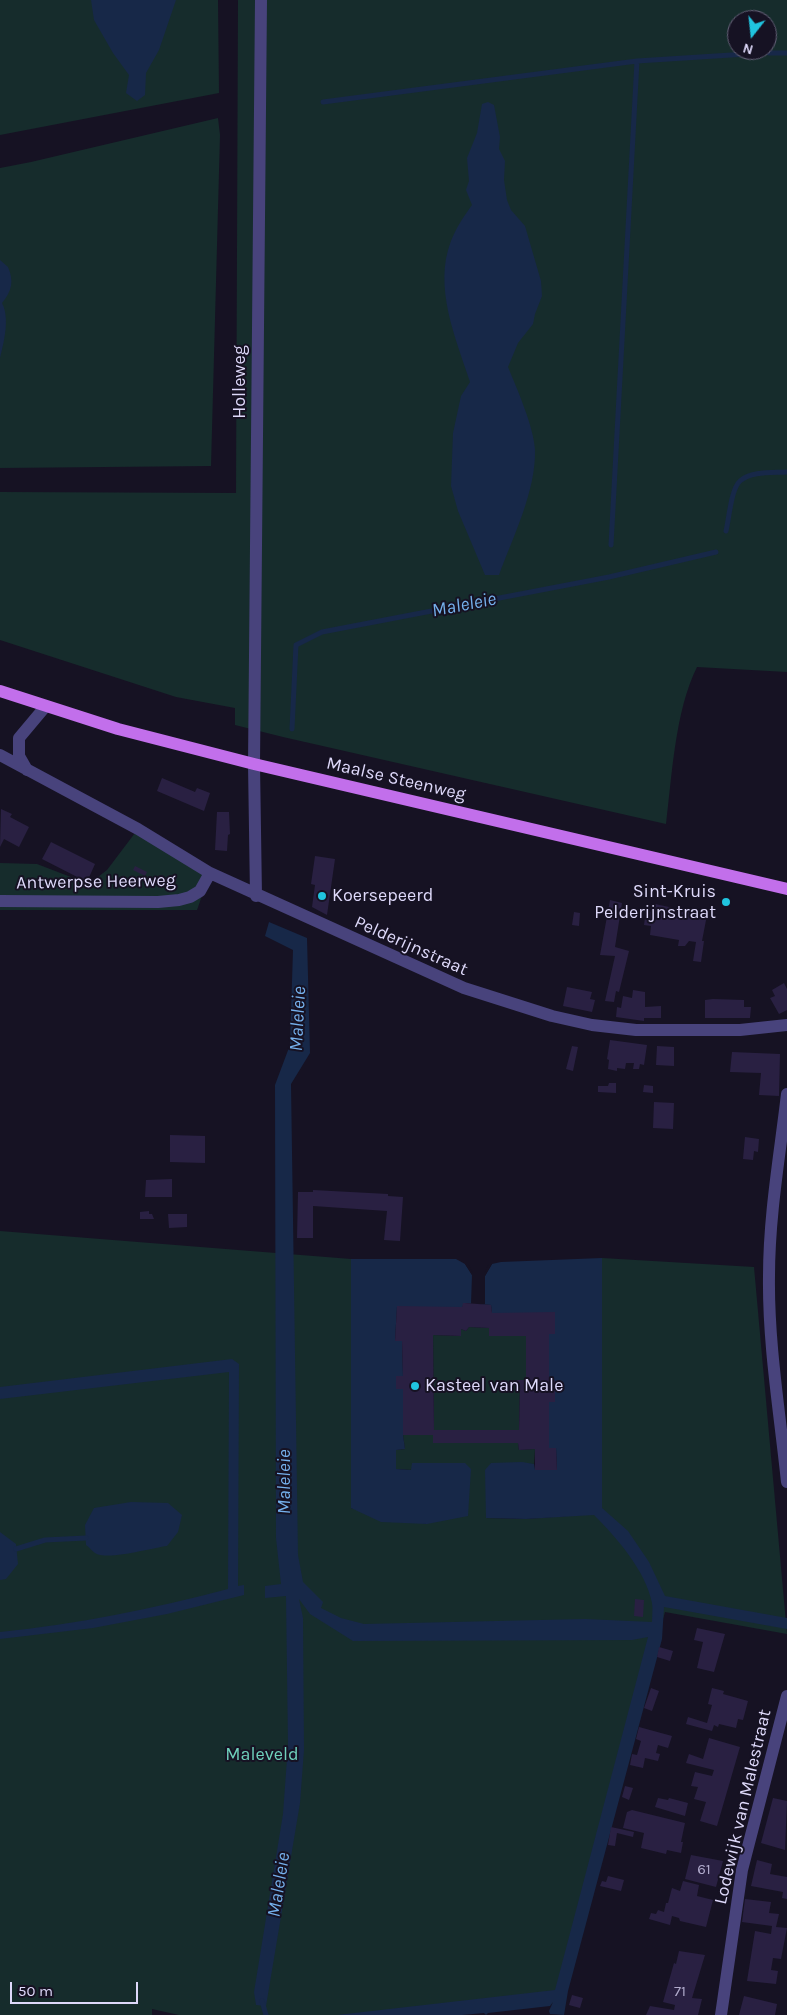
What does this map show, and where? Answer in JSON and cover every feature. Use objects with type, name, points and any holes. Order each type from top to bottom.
[{"type":"main road","name":"Maalse Steenweg","points":[[0,691],[118,729],[254,764],[787,889]]},
{"type":"street","name":"Holleweg","points":[[256,896],[254,764],[261,0]]},
{"type":"street","points":[[28,770],[19,756],[19,738],[45,707]]},
{"type":"street","name":"Pelderijnstraat","points":[[0,755],[138,829],[210,873],[256,896],[464,988],[552,1016],[592,1025],[636,1030],[740,1030],[787,1025]]},
{"type":"street","name":"Antwerpse Heerweg","points":[[0,901],[158,902],[179,900],[200,891],[210,873]]},
{"type":"street","points":[[787,1094],[771,1233],[769,1289],[787,1482]]},
{"type":"street","name":"Lodewijk van Malestraat","points":[[721,2015],[742,1870],[787,1696]]},
{"type":"green space","points":[[0,0],[218,0],[219,93],[0,135]]},
{"type":"green space","points":[[238,0],[787,0],[787,672],[697,667],[679,723],[666,824],[235,725],[235,708],[176,697],[0,640],[0,492],[236,493]]},
{"type":"green space","points":[[218,118],[220,135],[211,466],[0,468],[0,168]]},
{"type":"green space","points":[[138,829],[210,873],[197,910],[0,910],[0,863],[37,864],[89,884],[107,870]]},
{"type":"green space","name":"Maleveld","points":[[0,1231],[351,1259],[351,1508],[427,1524],[412,1464],[412,1470],[396,1469],[396,1450],[405,1449],[403,1435],[433,1435],[518,1443],[519,1450],[535,1449],[534,1464],[491,1463],[486,1518],[526,1519],[594,1514],[602,1508],[602,1258],[754,1267],[787,1634],[665,1612],[557,2002],[451,2015],[179,2015],[152,2009],[152,2015],[0,2015]]},
{"type":"green space","points":[[469,1327],[489,1328],[489,1336],[526,1336],[526,1380],[517,1380],[517,1383],[520,1383],[519,1430],[434,1430],[433,1335],[461,1336],[461,1329],[466,1331]]},
{"type":"water","points":[[91,0],[176,0],[159,50],[146,73],[145,95],[137,101],[126,93],[129,75],[113,53],[94,20]]},
{"type":"water","points":[[488,102],[494,105],[500,137],[499,149],[505,161],[504,180],[507,200],[511,210],[525,226],[541,281],[542,296],[533,324],[518,343],[508,367],[528,419],[535,450],[532,481],[528,498],[499,575],[485,575],[458,511],[451,486],[453,433],[461,396],[470,382],[448,313],[444,276],[451,241],[460,222],[472,205],[466,190],[469,181],[467,158],[477,133],[482,104]]},
{"type":"water","points":[[0,260],[8,267],[11,286],[2,303],[6,323],[0,358]]},
{"type":"water","points":[[269,922],[307,938],[310,1053],[291,1084],[298,1555],[303,1582],[323,1602],[321,1608],[341,1618],[364,1624],[585,1619],[652,1622],[652,1603],[644,1579],[629,1555],[594,1515],[526,1519],[486,1518],[485,1470],[491,1463],[522,1462],[534,1464],[535,1470],[557,1470],[556,1448],[549,1448],[549,1402],[555,1401],[555,1381],[549,1380],[549,1334],[555,1333],[555,1313],[492,1313],[491,1305],[465,1303],[462,1307],[397,1307],[395,1341],[402,1341],[403,1376],[396,1380],[396,1388],[403,1389],[403,1435],[405,1449],[396,1450],[396,1469],[411,1470],[412,1463],[465,1463],[471,1469],[468,1516],[427,1524],[381,1522],[351,1508],[351,1259],[456,1259],[465,1264],[472,1275],[485,1276],[492,1264],[501,1262],[602,1258],[602,1508],[628,1531],[649,1562],[665,1596],[787,1618],[787,1629],[664,1607],[662,1639],[568,1991],[564,2015],[550,2014],[549,2011],[553,2002],[550,2006],[488,2013],[486,2015],[484,2013],[462,2015],[337,2015],[555,1990],[648,1637],[632,1640],[353,1641],[310,1614],[299,1599],[303,1618],[304,1750],[300,1803],[266,2006],[256,2005],[254,1992],[283,1814],[288,1745],[286,1596],[265,1598],[265,1586],[281,1584],[276,1538],[275,1085],[290,1045],[293,950],[265,936]]},
{"type":"water","points":[[232,1359],[239,1364],[238,1586],[244,1585],[244,1595],[167,1614],[93,1628],[0,1639],[0,1632],[58,1625],[115,1615],[228,1589],[229,1372],[0,1399],[0,1387]]},
{"type":"water","points":[[131,1502],[168,1503],[182,1515],[178,1532],[167,1546],[109,1556],[95,1553],[86,1545],[85,1525],[94,1508]]},
{"type":"water","points":[[0,1532],[16,1544],[18,1564],[6,1579],[0,1580]]},
{"type":"pier","points":[[465,1264],[468,1264],[473,1273],[484,1273],[489,1264],[492,1264],[485,1276],[485,1304],[471,1304],[472,1275]]},
{"type":"building","points":[[162,778],[195,792],[197,788],[210,793],[204,811],[157,791]]},
{"type":"building","points":[[1,809],[12,814],[10,817],[29,827],[19,847],[4,839],[0,847]]},
{"type":"building","points":[[217,812],[229,812],[230,834],[228,835],[227,851],[215,850]]},
{"type":"building","points":[[51,842],[95,864],[87,882],[42,859]]},
{"type":"building","name":"Koersepeerd","points":[[315,856],[335,859],[327,915],[312,907],[315,885],[311,884]]},
{"type":"building","points":[[135,866],[147,872],[145,876],[133,870]]},
{"type":"building","points":[[610,900],[622,903],[615,947],[629,951],[619,992],[616,991],[614,1002],[605,1001],[615,956],[600,955]]},
{"type":"building","points":[[655,904],[707,915],[702,941],[704,941],[701,962],[693,961],[696,942],[689,941],[685,946],[678,946],[679,940],[650,935],[651,926],[644,925],[646,911],[653,912]]},
{"type":"building","points":[[574,912],[580,913],[579,926],[572,925]]},
{"type":"building","points":[[784,983],[787,989],[787,1010],[779,1014],[770,998],[775,996],[772,990]]},
{"type":"building","points":[[567,987],[592,992],[590,999],[595,1000],[592,1012],[563,1006]]},
{"type":"building","points":[[633,990],[645,992],[645,1007],[661,1006],[661,1018],[644,1018],[644,1021],[616,1017],[617,1007],[621,1008],[623,996],[632,998]]},
{"type":"building","points":[[705,1000],[744,1000],[744,1007],[751,1007],[750,1018],[705,1018]]},
{"type":"building","points":[[610,1040],[647,1045],[644,1065],[640,1064],[639,1069],[633,1069],[634,1063],[626,1063],[625,1069],[617,1068],[617,1071],[608,1069],[609,1060],[607,1059]]},
{"type":"building","points":[[572,1046],[578,1047],[573,1071],[566,1069]]},
{"type":"building","points":[[657,1046],[674,1047],[674,1066],[656,1065]]},
{"type":"building","points":[[732,1052],[780,1054],[779,1096],[759,1095],[761,1073],[730,1072]]},
{"type":"building","points":[[609,1083],[616,1083],[616,1093],[598,1092],[598,1086],[608,1086]]},
{"type":"building","points":[[644,1085],[653,1086],[653,1093],[643,1092]]},
{"type":"building","points":[[654,1102],[674,1103],[673,1129],[653,1128]]},
{"type":"building","points":[[170,1135],[205,1136],[205,1163],[170,1162]]},
{"type":"building","points":[[745,1137],[759,1139],[758,1152],[754,1151],[753,1160],[743,1159]]},
{"type":"building","points":[[172,1179],[172,1197],[145,1197],[146,1180]]},
{"type":"building","points":[[313,1190],[388,1194],[388,1196],[403,1197],[400,1241],[384,1240],[387,1211],[313,1206],[313,1238],[297,1238],[298,1192],[313,1192]]},
{"type":"building","points":[[149,1211],[149,1214],[152,1214],[154,1219],[140,1219],[140,1212]]},
{"type":"building","points":[[168,1214],[187,1214],[187,1227],[169,1228]]},
{"type":"building","name":"Kasteel van Male","points":[[463,1303],[491,1305],[492,1313],[555,1312],[555,1334],[549,1334],[549,1380],[555,1380],[555,1402],[549,1402],[549,1448],[556,1448],[557,1470],[535,1470],[535,1449],[519,1450],[518,1443],[433,1443],[433,1435],[403,1435],[403,1389],[396,1389],[396,1376],[403,1376],[402,1341],[395,1341],[397,1306],[462,1307]],"holes":[[[469,1327],[489,1328],[489,1336],[526,1336],[526,1380],[517,1380],[517,1383],[520,1383],[519,1430],[434,1430],[433,1335],[461,1336],[461,1329],[466,1331]]]},
{"type":"building","points":[[635,1599],[644,1600],[643,1617],[634,1616]]},
{"type":"building","points":[[697,1628],[725,1634],[714,1672],[697,1668],[703,1642],[694,1640]]},
{"type":"building","points":[[659,1647],[673,1651],[670,1661],[657,1657]]},
{"type":"building","points":[[651,1688],[659,1691],[652,1711],[644,1708]]},
{"type":"building","points":[[712,1688],[724,1691],[723,1694],[748,1701],[743,1720],[738,1719],[736,1728],[719,1724],[718,1727],[714,1725],[712,1731],[686,1724],[688,1717],[707,1723],[712,1705],[708,1704]]},
{"type":"building","points":[[639,1727],[672,1736],[668,1748],[658,1745],[656,1753],[660,1754],[658,1761],[645,1758],[643,1768],[630,1765],[632,1754],[637,1755],[641,1741],[636,1739]]},
{"type":"building","points":[[709,1738],[740,1747],[717,1826],[700,1821],[706,1802],[694,1799],[698,1787],[691,1786],[695,1772],[712,1776],[714,1770],[686,1763],[689,1754],[703,1759]]},
{"type":"building","points":[[625,1786],[633,1788],[629,1800],[622,1797]]},
{"type":"building","points":[[658,1798],[668,1800],[669,1798],[688,1803],[685,1816],[655,1807]]},
{"type":"building","points":[[773,1798],[787,1801],[785,1850],[761,1843]]},
{"type":"building","points":[[632,1810],[685,1823],[681,1853],[667,1850],[666,1854],[641,1848],[644,1833],[623,1828],[627,1812]]},
{"type":"building","points":[[611,1827],[634,1832],[633,1837],[617,1833],[615,1846],[608,1845]]},
{"type":"building","points":[[691,1855],[723,1861],[716,1887],[685,1879]]},
{"type":"building","points":[[757,1860],[772,1864],[770,1874],[787,1877],[787,1899],[782,1898],[783,1892],[751,1886]]},
{"type":"building","points":[[608,1876],[624,1880],[621,1891],[600,1886],[602,1881],[606,1882]]},
{"type":"building","points":[[683,1881],[699,1885],[697,1896],[713,1900],[706,1927],[680,1921],[679,1918],[672,1916],[670,1925],[649,1919],[651,1913],[656,1914],[658,1910],[664,1912],[672,1888],[680,1891]]},
{"type":"building","points":[[745,1899],[771,1902],[769,1913],[779,1914],[776,1927],[787,1928],[781,1959],[773,1958],[771,1970],[778,1971],[776,1984],[747,1981],[755,1931],[771,1934],[772,1926],[742,1922]]},
{"type":"building","points":[[679,1951],[705,1955],[692,1998],[702,1999],[698,2015],[646,2015],[650,2006],[674,2010],[675,2005],[663,2002]]},
{"type":"building","points":[[572,1995],[583,1998],[580,2008],[569,2005]]},
{"type":"building","points":[[744,1996],[777,2004],[775,2015],[739,2015]]},
{"type":"waterway","points":[[777,53],[787,53]]},
{"type":"waterway","points":[[323,102],[637,61],[727,55]]},
{"type":"waterway","points":[[611,545],[637,61]]},
{"type":"waterway","name":"Maleleie","points":[[726,531],[732,497],[740,481],[756,474],[787,472]]},
{"type":"waterway","name":"Maleleie","points":[[292,729],[296,645],[322,632],[609,577],[716,552]]},
{"type":"waterway","points":[[16,1549],[45,1540],[86,1538]]},
{"type":"waterway","name":"Maleleie","points":[[262,2001],[266,2015]]},
{"type":"place","name":"Koersepeerd","points":[[322,896]]},
{"type":"place","name":"Sint-Kruis Pelderijnstraat","points":[[726,902]]},
{"type":"place","name":"Kasteel van Male","points":[[415,1386]]}]
